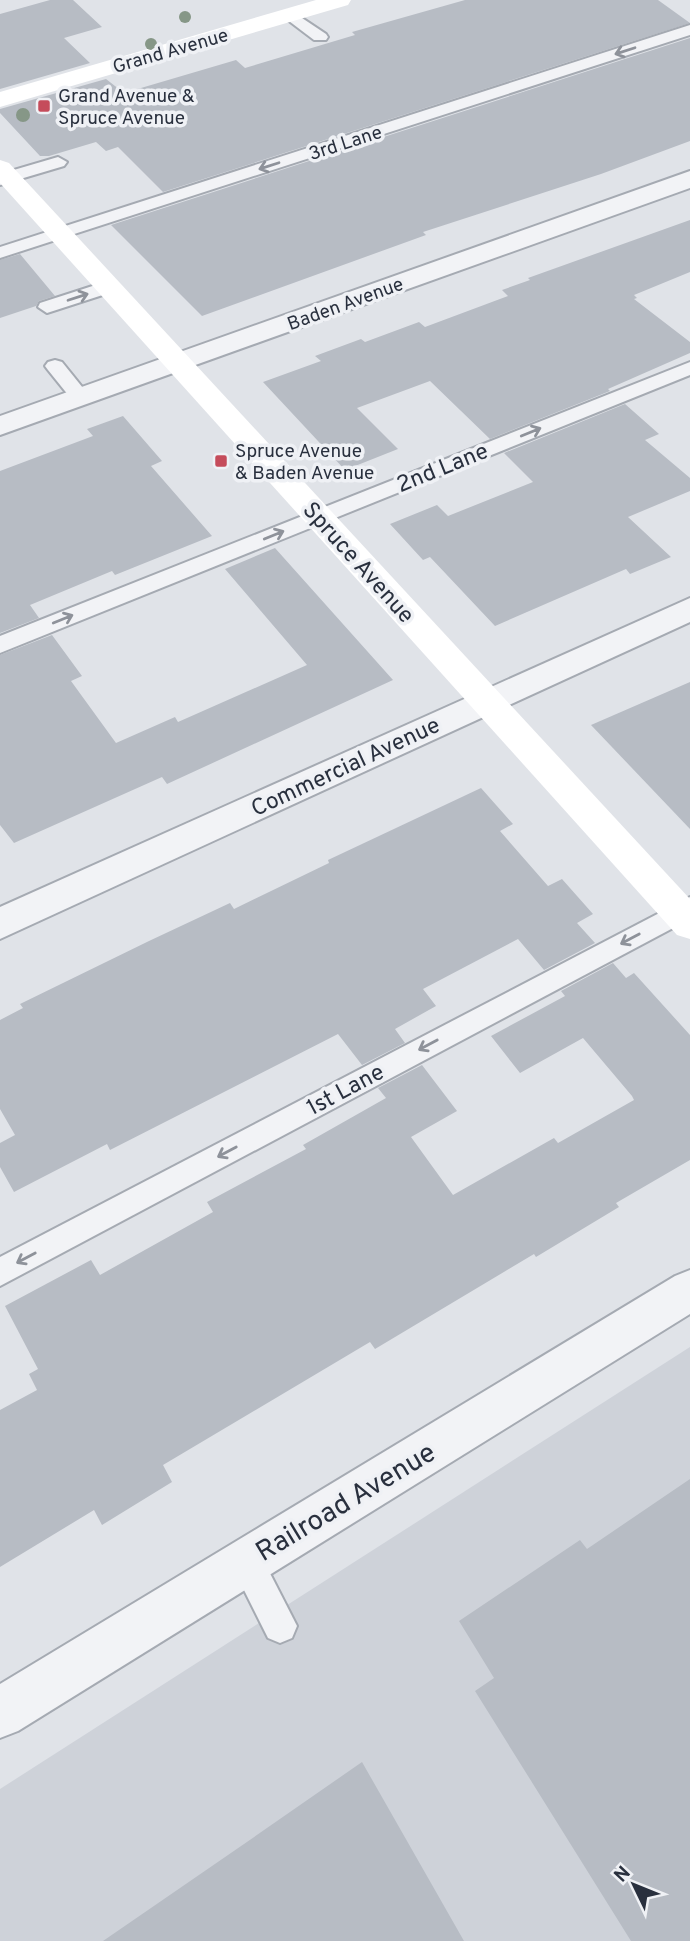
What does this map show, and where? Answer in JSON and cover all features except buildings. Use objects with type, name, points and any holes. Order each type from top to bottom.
[{"type":"main road","name":"Grand Avenue","points":[[0,100],[340,0]]},
{"type":"main road","name":"Spruce Avenue","points":[[3,175],[487,702],[687,915]]},
{"type":"street","name":"Baden Avenue","points":[[0,426],[690,179]]},
{"type":"street","name":"Commercial Avenue","points":[[0,924],[690,609]]},
{"type":"street","name":"Railroad Avenue","points":[[0,1713],[690,1290]]},
{"type":"lane","points":[[290,15],[320,37]]},
{"type":"lane","name":"3rd Lane","points":[[0,253],[690,30]]},
{"type":"lane","points":[[402,104],[419,118]]},
{"type":"lane","points":[[3,175],[58,162]]},
{"type":"lane","points":[[101,196],[121,214]]},
{"type":"lane","points":[[47,307],[108,287]]},
{"type":"lane","points":[[55,366],[80,397]]},
{"type":"lane","name":"2nd Lane","points":[[0,645],[690,368]]},
{"type":"lane","points":[[443,444],[463,459]]},
{"type":"lane","name":"1st Lane","points":[[0,1272],[687,915]]},
{"type":"lane","points":[[246,1562],[280,1626]]},
{"type":"shaded area","points":[[690,1347],[690,1941],[0,1941],[0,1789]]},
{"type":"place","name":"Grand Avenue & Spruce Avenue","points":[[44,106]]},
{"type":"place","name":"Spruce Avenue & Baden Avenue","points":[[221,461]]}]
